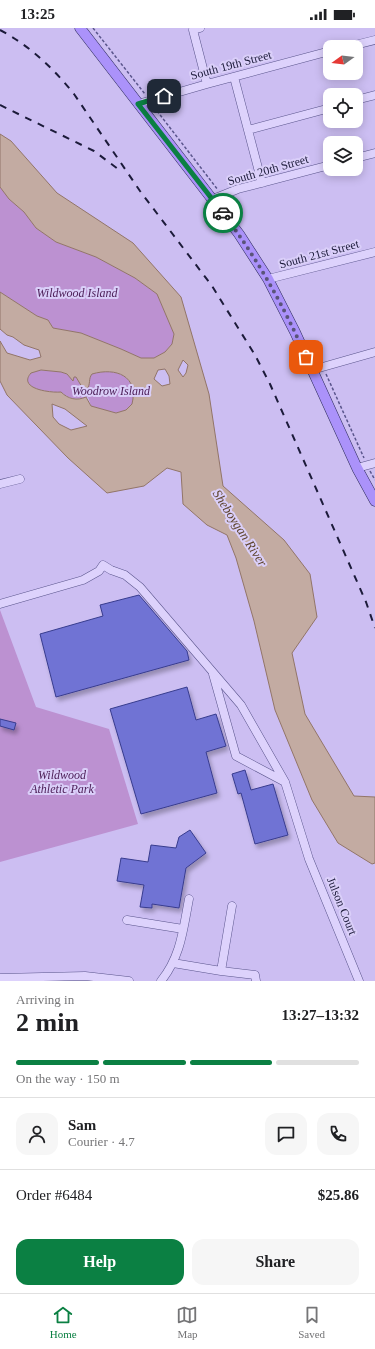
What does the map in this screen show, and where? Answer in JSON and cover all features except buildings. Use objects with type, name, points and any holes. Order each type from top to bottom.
[{"type":"main road","points":[[80,28],[213,199],[239,234],[268,280],[295,332],[357,468],[375,501]]},
{"type":"street","points":[[200,28],[193,30],[207,84]]},
{"type":"street","points":[[363,43],[375,40]]},
{"type":"street","name":"South 19th Street","points":[[138,104],[323,53]]},
{"type":"street","points":[[234,77],[262,183]]},
{"type":"street","points":[[363,98],[375,95]]},
{"type":"street","points":[[248,130],[323,110]]},
{"type":"street","points":[[363,156],[375,153]]},
{"type":"street","name":"South 20th Street","points":[[213,199],[238,190],[323,167]]},
{"type":"street","name":"South 21st Street","points":[[268,280],[375,252]]},
{"type":"street","points":[[312,370],[375,352]]},
{"type":"street","points":[[357,468],[371,464]]},
{"type":"street","points":[[0,484],[20,478]]},
{"type":"street","name":"Julson Court","points":[[0,604],[83,580],[99,571],[103,565],[110,570],[125,575],[140,587],[241,706],[285,782],[310,859],[359,981]]},
{"type":"street","points":[[212,671],[236,756],[285,782]]},
{"type":"street","points":[[160,981],[173,963],[180,945],[189,899]]},
{"type":"street","points":[[221,971],[232,906]]},
{"type":"street","points":[[127,920],[183,929]]},
{"type":"street","points":[[173,963],[255,975],[256,981]]},
{"type":"street","points":[[0,978],[84,976],[129,981]]},
{"type":"path","points":[[323,367],[371,464],[375,480]]},
{"type":"green space","name":"Wildwood Island","points":[[0,187],[9,199],[24,212],[36,228],[56,242],[96,257],[135,278],[157,294],[174,334],[172,344],[165,352],[154,358],[141,358],[81,333],[53,328],[48,320],[37,316],[0,292]]},
{"type":"green space","name":"Woodrow Island","points":[[41,370],[63,373],[68,375],[73,380],[74,377],[76,377],[88,387],[89,377],[92,374],[101,372],[117,373],[124,376],[132,387],[132,405],[126,410],[116,413],[91,406],[88,397],[73,398],[61,392],[50,392],[37,389],[28,383],[28,378],[31,373]]},
{"type":"green space","name":"Wildwood Athletic Park","points":[[0,610],[36,707],[109,729],[138,824],[0,862]]},
{"type":"water","name":"Sheboygan River","points":[[0,134],[11,141],[57,193],[133,243],[181,297],[209,394],[223,486],[284,540],[310,574],[317,617],[292,653],[305,714],[354,796],[375,797],[375,863],[372,864],[338,843],[312,800],[275,710],[254,621],[236,558],[227,535],[207,525],[183,504],[181,472],[167,468],[144,486],[107,493],[68,458],[7,395],[0,381],[0,341],[7,353],[30,360],[41,357],[39,350],[24,345],[0,329],[0,292],[37,316],[48,320],[53,328],[81,333],[141,358],[154,358],[165,352],[172,344],[174,334],[157,294],[135,278],[96,257],[56,242],[36,228],[24,212],[9,199],[0,187]],"holes":[[[183,360],[188,365],[186,373],[183,377],[178,370]],[[165,369],[169,376],[170,384],[162,386],[154,379],[158,370]],[[41,370],[61,372],[67,374],[73,381],[74,377],[76,377],[82,387],[87,389],[92,374],[101,372],[117,373],[129,380],[133,394],[132,404],[126,410],[116,413],[91,406],[86,397],[73,399],[61,392],[50,392],[37,389],[28,383],[28,378],[31,373]],[[52,404],[65,409],[87,426],[71,430],[59,424],[53,417]]]},
{"type":"railway","points":[[0,30],[31,50],[58,75],[74,94],[140,191],[212,286],[255,355],[270,384],[366,602],[375,628]]},
{"type":"railway","points":[[0,105],[94,151],[122,172]]},
{"type":"way so far","points":[[223,213],[239,234],[268,280],[306,357]]},
{"type":"route","points":[[164,96],[138,104],[223,213]]}]
